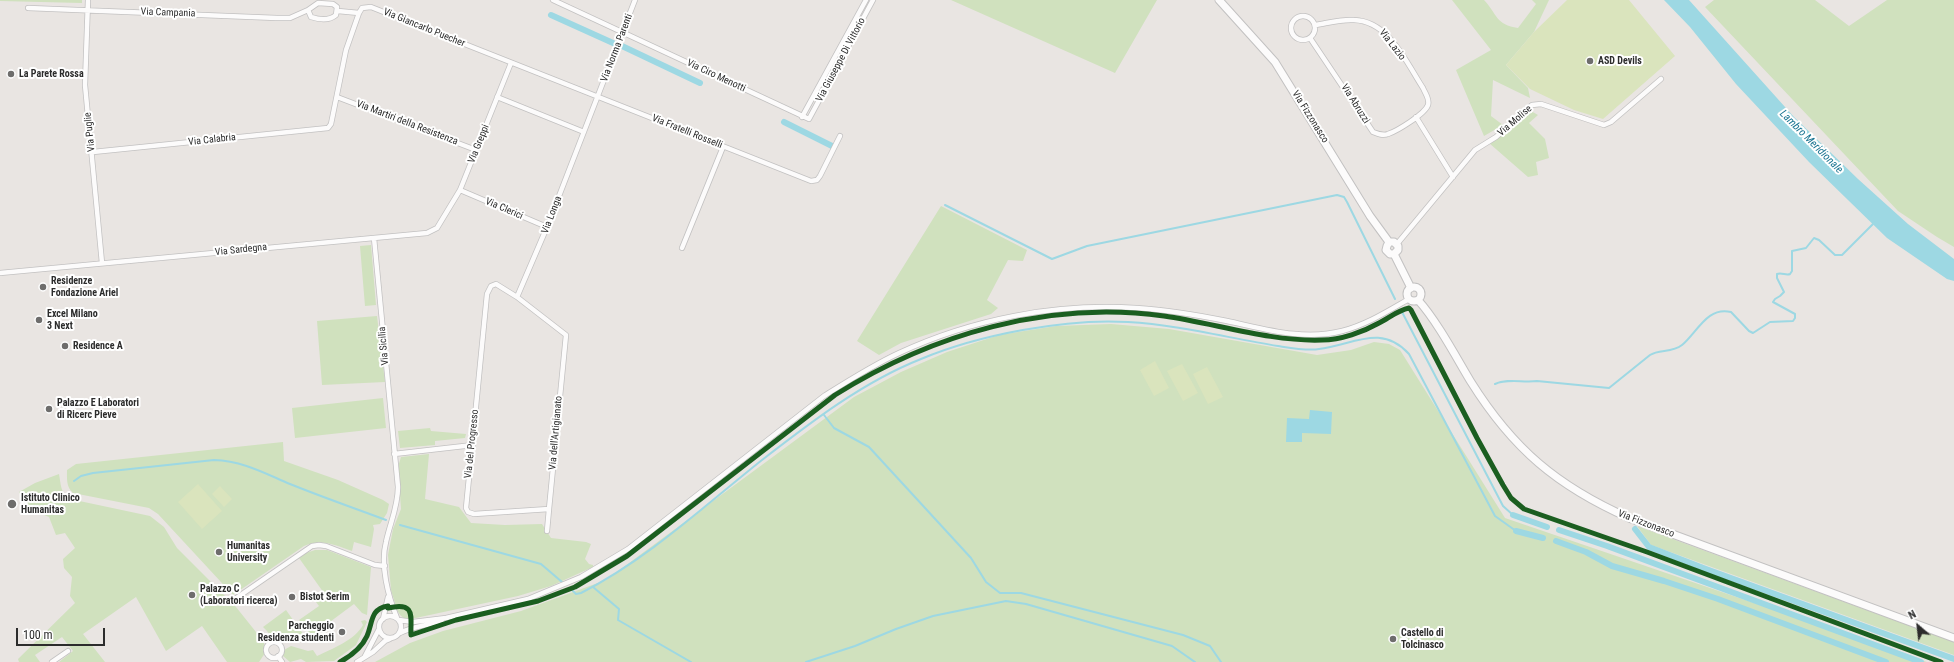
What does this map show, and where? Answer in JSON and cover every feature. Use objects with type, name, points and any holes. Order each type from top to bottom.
[{"type":"main road","name":"Via Fizzonasco","points":[[1219,0],[1276,62],[1370,216],[1390,242],[1386,250],[1390,254],[1394,254],[1411,288]]},
{"type":"main road","points":[[1390,242],[1397,244],[1398,250],[1394,254]]},
{"type":"main road","points":[[1416,287],[1420,289],[1422,294],[1418,300],[1406,300],[1407,293],[1411,288],[1416,287]]},
{"type":"main road","name":"Via Fizzonasco","points":[[1418,300],[1492,415],[1525,452],[1567,486],[1602,506],[1628,518],[1954,638]]},
{"type":"street","name":"Via Puglie","points":[[88,0],[85,85],[93,152],[102,263]]},
{"type":"street","name":"Via Ciro Menotti","points":[[553,0],[809,119]]},
{"type":"street","name":"Via Norma Parenti","points":[[584,132],[635,0]]},
{"type":"street","name":"Via Giuseppe Di Vittorio","points":[[802,116],[866,0]]},
{"type":"street","name":"Via Giuseppe Di Vittorio","points":[[809,119],[873,0]]},
{"type":"street","name":"Via Campania","points":[[28,8],[290,18],[308,10],[318,2],[323,2],[333,4],[338,11],[359,13]]},
{"type":"street","name":"Via Giancarlo Puecher","points":[[359,13],[362,8],[371,7],[511,63]]},
{"type":"street","points":[[308,10],[311,17],[322,20],[332,18],[338,11]]},
{"type":"street","points":[[337,97],[346,50],[359,13]]},
{"type":"street","points":[[1300,16],[1309,18],[1315,25],[1314,34],[1306,40],[1297,39],[1291,31],[1291,27],[1296,18],[1300,16]]},
{"type":"street","name":"Via Lazio","points":[[1315,25],[1356,20],[1367,22],[1382,30],[1390,39],[1427,96],[1428,106],[1424,112],[1416,117]]},
{"type":"street","name":"Via Abruzzi","points":[[1310,38],[1373,132],[1383,135],[1388,134],[1416,117]]},
{"type":"street","name":"Via Fratelli Rosselli","points":[[511,63],[806,180],[814,181],[820,176],[840,136]]},
{"type":"street","name":"Via Greppi","points":[[460,190],[511,63]]},
{"type":"street","name":"Via Molise","points":[[1397,244],[1453,178],[1474,150],[1496,137],[1532,105],[1541,104],[1604,125],[1611,122],[1661,79]]},
{"type":"street","name":"Via Calabria","points":[[93,152],[330,126],[337,97]]},
{"type":"street","name":"Via Martiri della Resistenza","points":[[337,97],[476,150]]},
{"type":"street","points":[[497,97],[584,132]]},
{"type":"street","points":[[1416,117],[1453,178]]},
{"type":"street","name":"Via Longa","points":[[517,297],[547,228],[584,132]]},
{"type":"street","points":[[682,248],[724,147]]},
{"type":"street","name":"Via Clerici","points":[[460,190],[547,228]]},
{"type":"street","name":"Via Sardegna","points":[[0,273],[423,234],[437,228],[460,190]]},
{"type":"street","name":"Via Sicilia","points":[[374,238],[398,497],[385,543],[385,566],[388,597]]},
{"type":"street","name":"Via del Progresso","points":[[517,297],[496,284],[491,286],[487,294],[466,503],[468,512],[474,514],[549,509]]},
{"type":"street","name":"Via dell'Artigianato","points":[[517,297],[566,335],[547,531]]},
{"type":"street","points":[[383,619],[390,616],[412,622],[446,618],[528,599],[581,577],[628,549],[824,396],[899,353],[962,329],[1023,315],[1050,311],[1103,308],[1140,309],[1184,313],[1290,334],[1317,335],[1356,327],[1406,300]]},
{"type":"street","points":[[394,454],[473,445]]},
{"type":"street","points":[[232,601],[312,546],[326,546],[375,565],[385,566]]},
{"type":"street","points":[[388,597],[402,627],[399,634]]},
{"type":"street","points":[[364,657],[373,644],[383,619],[388,597]]},
{"type":"street","points":[[357,662],[373,652],[384,641],[393,638],[405,630],[434,624],[446,618]]},
{"type":"street","points":[[379,629],[383,636],[393,638]]},
{"type":"street","points":[[52,662],[68,651]]},
{"type":"street","points":[[278,656],[282,662]]},
{"type":"green space","points":[[82,0],[82,3],[0,1]]},
{"type":"green space","points":[[951,0],[1157,0],[1115,73]]},
{"type":"green space","points":[[1452,0],[1484,0],[1501,22],[1511,27],[1518,28],[1536,4],[1532,0],[1549,0],[1534,32],[1506,65],[1528,88],[1530,98],[1493,80],[1491,116],[1503,125],[1484,136],[1456,70],[1491,50]]},
{"type":"green space","name":"ASD Devils","points":[[1567,0],[1629,0],[1675,56],[1603,119],[1574,110],[1530,89],[1506,65],[1534,32]]},
{"type":"green space","points":[[1714,0],[1815,0],[1849,26],[1887,0],[1954,0],[1954,247],[1898,211],[1705,7]]},
{"type":"green space","points":[[1531,111],[1538,115],[1529,123],[1545,139],[1549,158],[1536,162],[1538,175],[1528,177],[1489,143]]},
{"type":"green space","points":[[941,206],[1027,250],[1023,261],[1008,260],[987,300],[998,308],[991,314],[901,343],[879,355],[857,341]]},
{"type":"green space","points":[[371,245],[376,305],[365,306],[360,246]]},
{"type":"green space","points":[[377,316],[385,382],[322,385],[317,321]]},
{"type":"green space","points":[[1111,324],[1169,329],[1317,355],[1351,350],[1374,342],[1389,344],[1400,350],[1505,518],[1927,662],[375,662],[410,643],[443,631],[521,611],[606,580],[854,397],[901,372],[947,352],[999,335],[1056,326]]},
{"type":"green space","points":[[1155,361],[1169,388],[1154,396],[1140,370]]},
{"type":"green space","points":[[1182,364],[1198,393],[1183,401],[1167,371]]},
{"type":"green space","points":[[1207,367],[1223,397],[1208,404],[1193,374]]},
{"type":"green space","points":[[383,398],[386,428],[295,438],[292,408]]},
{"type":"green space","points":[[430,428],[431,431],[466,434],[465,438],[435,441],[435,445],[400,448],[398,431]]},
{"type":"green space","points":[[283,442],[284,461],[338,480],[383,500],[389,504],[387,513],[380,524],[373,525],[374,529],[371,547],[354,542],[352,551],[322,542],[304,546],[233,595],[158,514],[149,508],[73,493],[67,482],[67,470],[76,464]]},
{"type":"green space","points":[[429,454],[425,499],[459,507],[471,523],[505,525],[542,524],[551,538],[586,542],[591,544],[585,559],[589,564],[593,565],[593,567],[551,586],[518,596],[405,619],[397,610],[391,590],[388,555],[393,529],[401,509],[398,467],[401,457]]},
{"type":"green space","points":[[59,474],[64,494],[70,499],[150,516],[164,527],[177,548],[236,607],[264,642],[265,653],[259,662],[227,662],[202,626],[166,651],[136,597],[83,634],[105,662],[59,662],[73,651],[62,637],[35,655],[40,662],[19,662],[18,659],[75,603],[70,596],[72,577],[64,568],[63,559],[75,548],[65,533],[56,535],[49,517],[27,508],[19,492],[35,483]]},
{"type":"green space","points":[[198,484],[222,511],[202,529],[178,502]]},
{"type":"green space","points":[[220,486],[232,499],[224,507],[212,494]]},
{"type":"green space","points":[[1637,526],[1954,642],[1954,655],[1651,545]]},
{"type":"green space","points":[[315,550],[327,550],[371,567],[367,615],[362,613],[354,604],[311,636],[299,620],[319,606],[316,602],[326,596],[299,558],[306,553]]},
{"type":"green space","points":[[286,610],[306,638],[305,640],[272,638],[263,627]]},
{"type":"green space","points":[[365,620],[367,622],[356,645],[334,661],[306,662],[301,659],[290,662],[283,656],[284,650],[291,646],[308,651],[313,650],[317,656],[349,640],[363,625],[361,621]]},
{"type":"water","name":"Lambro Meridionale","points":[[1664,0],[1689,0],[1794,117],[1858,179],[1908,224],[1954,259],[1954,281],[1947,279],[1887,238],[1809,162],[1736,84],[1690,27]]},
{"type":"water","points":[[1310,410],[1332,412],[1331,434],[1302,433],[1302,442],[1286,442],[1287,418],[1309,419]]},
{"type":"waterway","points":[[551,15],[613,43]]},
{"type":"waterway","points":[[622,46],[700,83]]},
{"type":"waterway","points":[[784,122],[832,146]]},
{"type":"waterway","points":[[945,205],[1052,259],[1087,246],[1337,195],[1344,197],[1347,202],[1395,299]]},
{"type":"waterway","points":[[1495,384],[1505,381],[1537,381],[1609,388],[1650,355],[1657,352],[1674,349],[1682,345],[1703,322],[1715,313],[1723,311],[1731,312],[1749,331],[1753,333],[1770,322],[1793,321],[1795,314],[1773,302],[1784,292],[1777,278],[1777,274],[1790,274],[1792,271],[1792,251],[1806,248],[1814,238],[1819,240],[1835,255],[1842,255],[1875,222]]},
{"type":"waterway","points":[[1402,312],[1503,506],[1513,515]]},
{"type":"waterway","points":[[571,589],[576,594],[581,593],[629,564],[675,531],[799,431],[858,391],[900,368],[944,350],[995,336],[1050,326],[1104,321],[1128,322],[1185,329],[1288,348],[1314,350],[1366,338],[1388,340],[1398,345],[1409,354],[1495,516],[1516,531]]},
{"type":"waterway","points":[[824,415],[834,428],[869,447],[971,558],[986,582],[1000,593],[1021,593],[1183,635],[1210,646],[1221,662]]},
{"type":"waterway","points":[[74,481],[81,476],[93,473],[214,460],[225,461],[253,468],[302,489],[386,520]]},
{"type":"waterway","points":[[1513,515],[1547,527]]},
{"type":"waterway","points":[[400,525],[541,564],[562,582]]},
{"type":"waterway","points":[[1635,529],[1649,547],[1954,659]]},
{"type":"waterway","points":[[1559,530],[1607,546],[1921,662]]},
{"type":"waterway","points":[[1516,531],[1543,538]]},
{"type":"waterway","points":[[1556,541],[1586,552],[1612,566],[1718,599],[1886,662]]},
{"type":"waterway","points":[[593,587],[619,609],[618,620],[691,662]]},
{"type":"waterway","points":[[806,662],[855,646],[933,616],[1006,601],[1026,604],[1172,646],[1195,662]]},
{"type":"cycle path","points":[[340,662],[352,654],[362,644],[367,636],[375,613],[378,610],[388,606],[388,608],[397,606],[408,609],[411,617],[411,635],[456,620],[538,601],[575,587],[627,556],[835,395],[872,373],[951,339],[993,327],[1035,318],[1078,313],[1121,312],[1183,319],[1283,338],[1329,340],[1359,332],[1383,321],[1397,312],[1409,308],[1503,485],[1511,498],[1524,509],[1647,552],[1941,662]]},
{"type":"place","name":"ASD Devils","points":[[1590,61]]},
{"type":"place","name":"La Parete Rossa","points":[[11,74]]},
{"type":"place","name":"Residenze Fondazione Ariel","points":[[43,287]]},
{"type":"place","name":"Excel Milano 3 Next","points":[[39,320]]},
{"type":"place","name":"Residence A","points":[[65,346]]},
{"type":"place","name":"Palazzo E Laboratori di Ricerc Pieve","points":[[49,409]]},
{"type":"place","name":"Istituto Clinico Humanitas","points":[[12,504]]},
{"type":"place","name":"Humanitas University","points":[[219,552]]},
{"type":"place","name":"Palazzo C (Laboratori ricerca)","points":[[192,595]]},
{"type":"place","name":"Bistot Serim","points":[[292,597]]},
{"type":"place","name":"Parcheggio Residenza studenti","points":[[342,632]]},
{"type":"place","name":"Castello di Tolcinasco","points":[[1393,639]]}]
